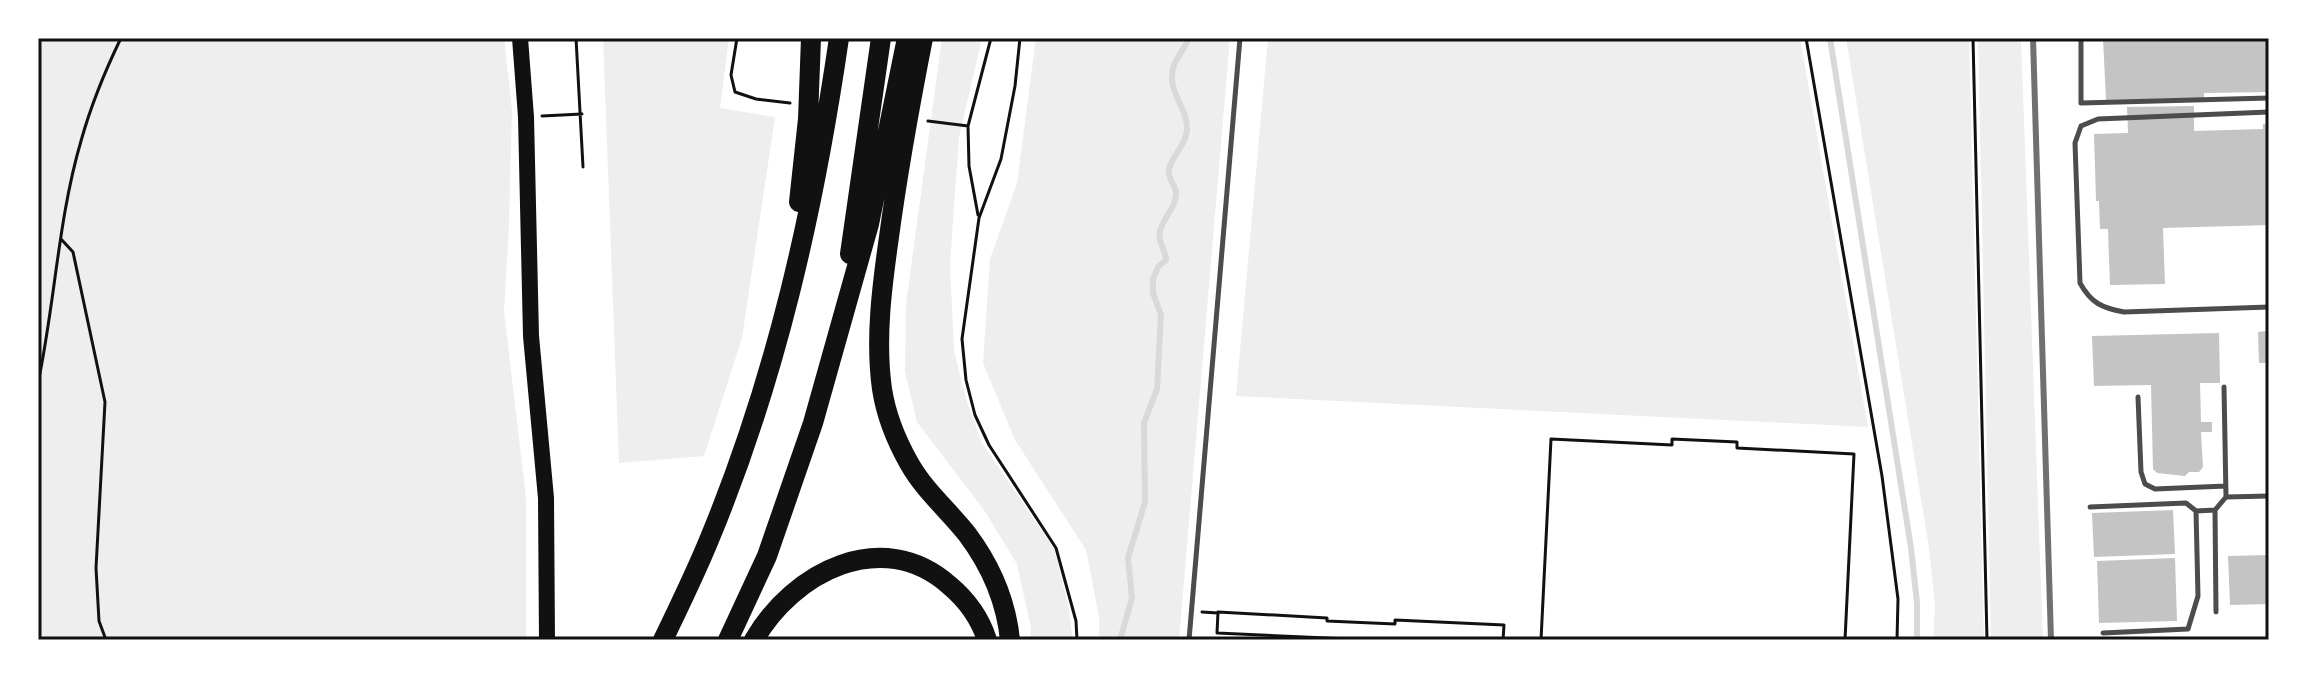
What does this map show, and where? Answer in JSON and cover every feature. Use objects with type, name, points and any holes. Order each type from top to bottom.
[{"type":"highway","points":[[789,301],[808,119],[811,38]]},
{"type":"highway","points":[[663,640],[709,540],[734,475],[789,301],[820,158],[839,38]]},
{"type":"highway","points":[[838,333],[881,38]]},
{"type":"highway","points":[[728,640],[767,556],[792,491],[869,224],[907,38]]},
{"type":"highway","points":[[923,38],[885,261],[880,314],[882,389],[890,421],[910,465],[966,534],[996,581],[1006,611],[1010,640]]},
{"type":"highway","points":[[754,640],[771,614],[808,581],[837,565],[882,558],[909,563],[943,579],[973,612],[987,640]]},
{"type":"main road","points":[[520,38],[526,117],[531,336],[546,498],[547,640]]},
{"type":"lane","points":[[1189,640],[1240,38]]},
{"type":"lane","points":[[2081,38],[2081,103],[2269,98]]},
{"type":"lane","points":[[2269,112],[2098,119],[2081,126],[2075,143],[2080,283],[2089,299],[2104,308],[2124,312],[2269,307]]},
{"type":"lane","points":[[2216,612],[2215,510],[2226,497],[2224,387]]},
{"type":"lane","points":[[2138,397],[2141,472],[2145,484],[2155,489],[2226,486]]},
{"type":"lane","points":[[2226,497],[2269,496]]},
{"type":"lane","points":[[2090,507],[2186,503],[2196,511],[2215,510]]},
{"type":"lane","points":[[2103,633],[2188,629],[2198,596],[2196,511]]},
{"type":"path","points":[[38,383],[80,142],[105,72],[121,38]]},
{"type":"path","points":[[576,38],[583,167]]},
{"type":"path","points":[[737,38],[731,75],[735,92],[756,99]]},
{"type":"path","points":[[979,218],[969,166],[968,126],[991,38]]},
{"type":"path","points":[[1020,38],[1015,86],[1001,159],[979,218],[962,339],[966,380],[975,415],[989,445],[1056,548],[1076,621],[1077,640]]},
{"type":"path","points":[[1806,38],[1882,476],[1898,599],[1897,640]]},
{"type":"path","points":[[1973,38],[1987,640]]},
{"type":"path","points":[[526,117],[582,114]]},
{"type":"path","points":[[955,125],[968,126]]},
{"type":"path","points":[[61,239],[73,252],[105,402],[96,568],[99,621],[106,640]]},
{"type":"path","points":[[1541,640],[1551,439],[1672,445],[1672,439],[1737,442],[1737,448],[1854,454],[1845,640]]},
{"type":"path","points":[[1198,612],[1395,624],[1395,620],[1504,625],[1503,640]]},
{"type":"path","points":[[1218,613],[1217,633],[1372,640]]},
{"type":"shaded area","points":[[38,38],[504,38],[512,110],[504,311],[526,498],[526,640],[38,640]]},
{"type":"shaded area","points":[[603,38],[729,38],[720,108],[775,117],[742,338],[704,456],[619,463]]},
{"type":"shaded area","points":[[942,38],[982,38],[959,137],[950,264],[954,351],[967,402],[982,443],[1054,549],[1068,604],[1073,640],[1030,640],[1031,628],[1017,564],[984,510],[917,422],[905,372],[906,304]]},
{"type":"shaded area","points":[[1036,38],[1230,38],[1179,640],[1099,640],[1099,617],[1086,550],[1015,440],[983,363],[990,259],[1017,183]]},
{"type":"shaded area","points":[[1268,38],[1800,38],[1868,427],[1236,396]]},
{"type":"shaded area","points":[[1846,38],[1969,38],[1984,640],[1933,640],[1935,605],[1929,548]]},
{"type":"shaded area","points":[[1978,38],[2021,38],[2043,640],[1991,640]]},
{"type":"building","points":[[2103,38],[2267,38],[2269,92],[2204,93],[2204,98],[2106,100]]},
{"type":"building","points":[[2194,106],[2194,131],[2263,129],[2263,124],[2269,124],[2269,225],[2163,228],[2165,284],[2110,285],[2108,229],[2100,229],[2099,201],[2096,201],[2094,134],[2128,133],[2127,107]]},
{"type":"building","points":[[2266,322],[2269,322],[2269,363],[2259,363],[2258,332],[2266,331]]},
{"type":"building","points":[[2219,333],[2220,383],[2200,383],[2201,422],[2212,422],[2212,432],[2201,432],[2203,467],[2199,472],[2189,472],[2185,476],[2157,473],[2153,469],[2151,385],[2094,386],[2092,336]]},
{"type":"building","points":[[2173,510],[2175,554],[2094,557],[2092,513]]},
{"type":"building","points":[[2269,555],[2269,604],[2230,605],[2228,556]]},
{"type":"building","points":[[2175,558],[2177,621],[2099,623],[2097,561]]},
{"type":"waterway","points":[[1120,640],[1132,598],[1128,558],[1145,502],[1144,423],[1157,389],[1161,315],[1153,293],[1153,279],[1158,267],[1166,260],[1159,235],[1176,197],[1169,169],[1187,130],[1172,74],[1189,38]]},
{"type":"waterway","points":[[1830,38],[1911,548],[1917,603],[1917,640]]},
{"type":"railway","points":[[2033,38],[2051,640]]}]
